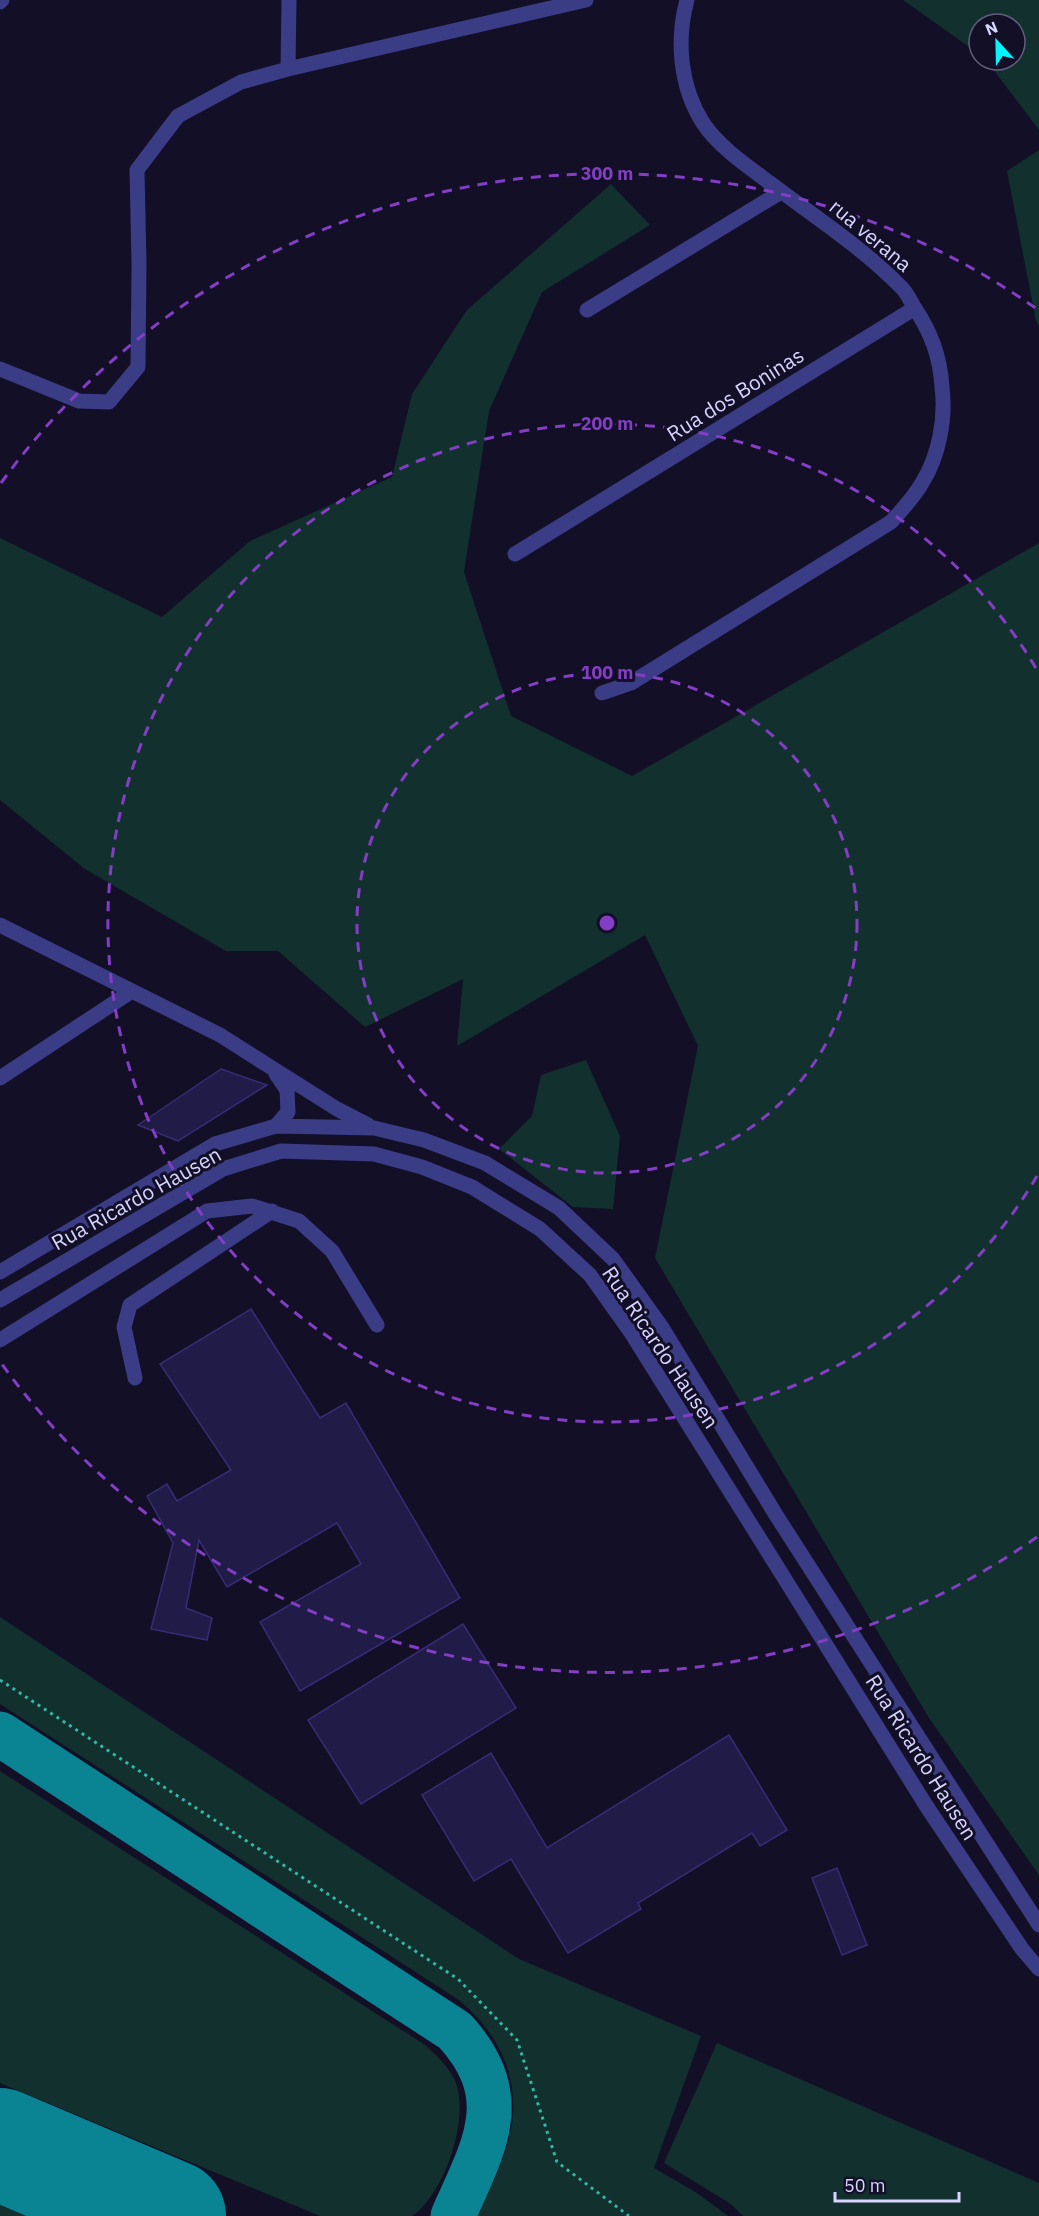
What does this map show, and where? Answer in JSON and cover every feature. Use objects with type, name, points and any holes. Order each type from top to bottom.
[{"type":"street","points":[[288,69],[289,0]]},
{"type":"street","points":[[0,369],[79,401],[109,402],[138,367],[137,170],[178,116],[241,82],[586,0]]},
{"type":"street","name":"rua verana","points":[[602,693],[631,683],[891,522],[923,483],[939,438],[944,399],[941,371],[934,342],[927,326],[903,289],[831,227],[749,168],[713,136],[695,108],[682,63],[683,16],[687,0]]},
{"type":"street","points":[[587,310],[781,192]]},
{"type":"street","name":"Rua dos Boninas","points":[[515,554],[915,308]]},
{"type":"street","points":[[0,924],[220,1035],[337,1109],[374,1128]]},
{"type":"street","points":[[0,1078],[132,991]]},
{"type":"street","points":[[272,1069],[287,1090],[288,1112],[276,1126]]},
{"type":"street","name":"Rua Ricardo Hausen","points":[[0,1272],[214,1144],[276,1126],[374,1128],[424,1140],[485,1163],[559,1208],[613,1259],[661,1326],[776,1515],[1039,1925]]},
{"type":"street","name":"Rua Ricardo Hausen","points":[[0,1300],[223,1169],[281,1151],[374,1154],[422,1167],[472,1187],[540,1229],[590,1275],[632,1334],[927,1807],[1022,1949],[1039,1969]]},
{"type":"street","points":[[0,1340],[207,1211],[252,1206],[299,1221],[332,1251],[377,1325]]},
{"type":"street","points":[[135,1378],[124,1327],[130,1305],[272,1211]]},
{"type":"path","points":[[0,1680],[458,1979],[517,2040],[557,2162],[628,2216]]},
{"type":"green space","points":[[903,0],[1039,0],[1039,130],[995,72],[1027,72],[1027,12],[967,12],[967,45]]},
{"type":"green space","points":[[1039,150],[1039,326],[1036,321],[1007,171]]},
{"type":"green space","points":[[611,184],[650,225],[542,292],[489,411],[464,572],[511,716],[632,776],[1039,543],[1039,1875],[929,1718],[655,1258],[698,1046],[645,935],[457,1046],[463,979],[365,1027],[278,951],[226,951],[85,869],[0,800],[0,538],[162,617],[250,541],[392,477],[412,394],[467,310]]},
{"type":"green space","points":[[586,1060],[620,1136],[613,1209],[573,1207],[499,1149],[532,1116],[541,1075]]},
{"type":"green space","points":[[0,1617],[519,1959],[701,2036],[654,2168],[697,2193],[728,2216],[478,2216],[508,2143],[513,2102],[506,2064],[487,2030],[459,2000],[0,1704]]},
{"type":"green space","points":[[0,1771],[425,2045],[438,2057],[455,2081],[460,2114],[457,2134],[444,2174],[424,2206],[412,2216],[320,2216],[0,2083]]},
{"type":"green space","points":[[717,2043],[1039,2183],[1039,2216],[743,2216],[731,2204],[664,2163]]},
{"type":"green space","points":[[0,2205],[27,2216],[0,2216]]},
{"type":"building","points":[[221,1069],[267,1085],[178,1141],[138,1125]]},
{"type":"building","points":[[251,1309],[320,1418],[346,1403],[460,1598],[300,1691],[260,1622],[361,1564],[337,1523],[227,1587],[199,1540],[186,1608],[212,1618],[207,1640],[151,1629],[173,1543],[147,1496],[167,1484],[177,1501],[231,1470],[160,1364]]},
{"type":"building","points":[[463,1624],[516,1708],[361,1804],[308,1720]]},
{"type":"building","points":[[729,1735],[787,1830],[760,1846],[752,1833],[638,1903],[641,1909],[568,1953],[511,1859],[474,1881],[422,1795],[491,1753],[547,1848]]},
{"type":"building","points":[[837,1868],[867,1945],[842,1955],[812,1878]]},
{"type":"taxiway","points":[[0,1734],[455,2031],[473,2055],[484,2078],[489,2100],[488,2122],[483,2144],[453,2216]]},
{"type":"runway","points":[[0,2144],[170,2216]]}]
